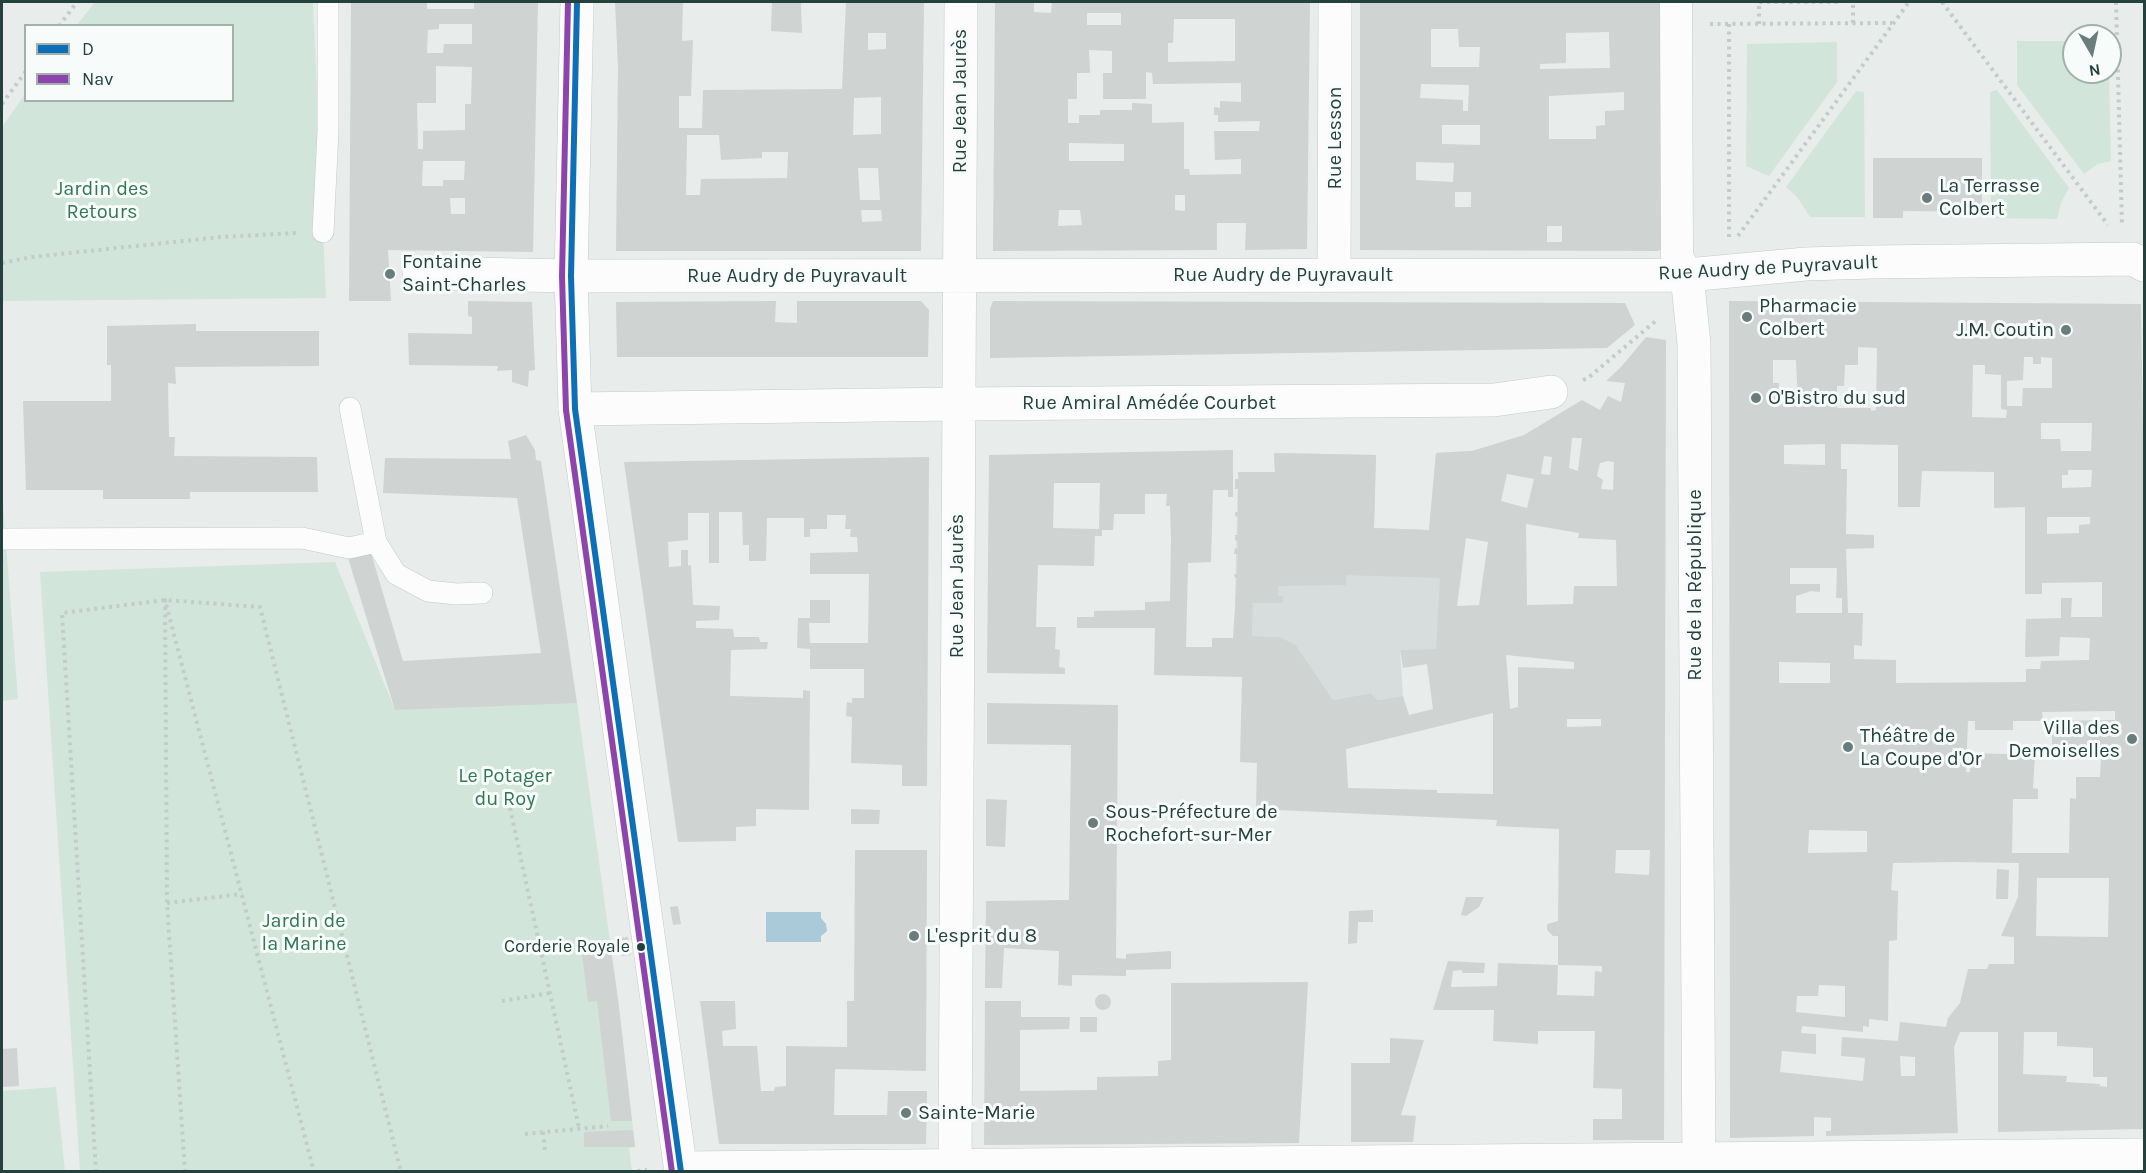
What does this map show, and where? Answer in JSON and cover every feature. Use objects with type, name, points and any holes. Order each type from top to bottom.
[{"type":"street","points":[[577,2],[571,276],[575,409],[681,1170],[1699,1165],[2145,1155]]},
{"type":"street","name":"Rue Jean Jaurès","points":[[955,1169],[961,2]]},
{"type":"street","name":"Rue Lesson","points":[[1334,275],[1335,2]]},
{"type":"street","name":"Rue de la République","points":[[1676,13],[1677,258],[1688,284],[1694,356],[1699,1165]]},
{"type":"street","name":"Rue Audry de Puyravault","points":[[419,273],[571,276],[1334,275],[1688,284],[1806,264],[2134,256]]},
{"type":"street","name":"Rue Amiral Amédée Courbet","points":[[575,409],[1494,400],[1551,392]]},
{"type":"lane","points":[[323,232],[328,131],[328,2]]},
{"type":"lane","points":[[350,408],[376,542],[396,574],[428,591],[456,594],[482,593]]},
{"type":"lane","points":[[2,539],[302,538],[349,548],[376,542]]},
{"type":"path","points":[[60,24],[77,2]]},
{"type":"path","points":[[1760,24],[1759,2],[1838,2]]},
{"type":"path","points":[[1853,2],[1853,23]]},
{"type":"path","points":[[1736,240],[1909,2]]},
{"type":"path","points":[[1942,2],[2134,256]]},
{"type":"path","points":[[2116,2],[2134,256]]},
{"type":"path","points":[[1676,13],[1729,24],[1893,23]]},
{"type":"path","points":[[1729,24],[1729,240]]},
{"type":"path","points":[[2,104],[24,74]]},
{"type":"path","points":[[2,263],[32,257],[221,237],[323,232]]},
{"type":"path","points":[[1551,392],[1588,378],[1688,284]]},
{"type":"path","points":[[165,600],[314,1172]]},
{"type":"path","points":[[165,600],[167,903],[185,1172]]},
{"type":"path","points":[[96,1172],[62,613],[165,600],[260,607],[401,1172]]},
{"type":"path","points":[[510,808],[579,1128]]},
{"type":"path","points":[[167,903],[242,894]]},
{"type":"path","points":[[541,954],[576,949]]},
{"type":"path","points":[[501,1001],[550,993]]},
{"type":"path","points":[[525,1134],[608,1126]]},
{"type":"path","points":[[543,1132],[545,1150]]},
{"type":"shaded area","points":[[1472,451],[1452,649],[1400,650],[1403,696],[1378,700],[1371,693],[1333,700],[1296,645],[1280,637],[1252,636],[1253,604],[1235,603],[1238,472],[1275,472],[1274,453],[1376,455],[1374,528],[1429,530],[1436,453]]},
{"type":"green space","name":"Jardin des Retours","points":[[95,2],[313,2],[326,298],[2,301],[2,127],[24,95],[24,102],[234,102],[234,24],[78,24]]},
{"type":"green space","points":[[2017,41],[2062,41],[2062,84],[2109,84],[2111,161],[2098,164],[2084,174],[2017,85]]},
{"type":"green space","points":[[1837,42],[1837,82],[1769,176],[1746,166],[1747,44]]},
{"type":"green space","points":[[1997,90],[2069,188],[2061,203],[2057,219],[1991,218],[1990,92]]},
{"type":"green space","points":[[1856,91],[1864,92],[1865,217],[1810,217],[1797,197],[1786,187]]},
{"type":"green space","points":[[2,492],[18,699],[2,701]]},
{"type":"green space","name":"Jardin de la Marine","points":[[335,562],[395,710],[577,702],[618,999],[635,1147],[629,1148],[632,1171],[80,1171],[40,572]]},
{"type":"green space","points":[[56,1087],[65,1171],[2,1171],[2,1091]]},
{"type":"water","points":[[766,912],[821,912],[821,918],[826,924],[827,931],[821,936],[821,942],[766,942]]},
{"type":"building","points":[[351,2],[427,2],[427,9],[474,9],[474,2],[538,2],[533,252],[388,250],[391,301],[349,301]],"holes":[[[439,24],[472,24],[472,44],[444,44],[443,53],[427,53],[428,30],[439,29]],[[436,66],[472,67],[471,104],[465,104],[465,130],[423,131],[423,149],[418,149],[417,103],[436,103]],[[423,161],[465,161],[464,180],[443,180],[443,186],[422,186]],[[450,198],[465,198],[465,214],[451,214]]]},
{"type":"building","points":[[615,2],[683,2],[682,41],[693,40],[691,96],[679,96],[679,128],[702,128],[703,90],[842,89],[846,2],[924,2],[921,251],[616,251],[618,66]],"holes":[[[868,33],[886,33],[886,49],[868,50]],[[881,97],[881,134],[853,135],[854,98]],[[687,135],[719,135],[721,160],[762,158],[762,152],[788,152],[787,178],[701,179],[700,195],[686,195]],[[858,168],[878,168],[880,200],[860,200]],[[861,210],[881,210],[882,221],[862,222]]]},
{"type":"building","points":[[772,2],[801,2],[802,33],[771,31]]},
{"type":"building","points":[[995,2],[1034,2],[1034,12],[1051,13],[1052,2],[1310,2],[1307,249],[1245,250],[1246,223],[1217,223],[1217,250],[993,251]],"holes":[[[1087,13],[1121,13],[1121,25],[1087,25]],[[1174,19],[1235,19],[1235,61],[1168,62],[1168,43],[1173,43]],[[1089,50],[1112,51],[1112,73],[1103,73],[1103,99],[1146,99],[1146,72],[1152,73],[1153,84],[1241,83],[1241,102],[1220,101],[1220,108],[1214,107],[1214,115],[1218,115],[1218,122],[1260,121],[1259,131],[1214,131],[1215,160],[1241,159],[1241,174],[1190,175],[1189,169],[1184,169],[1184,122],[1152,123],[1152,104],[1132,103],[1132,110],[1100,110],[1100,115],[1079,115],[1079,123],[1068,123],[1068,99],[1077,99],[1077,73],[1090,73]],[[1069,143],[1124,144],[1124,161],[1069,161]],[[1175,195],[1185,195],[1185,211],[1175,210]],[[1059,210],[1080,210],[1082,225],[1058,226]]]},
{"type":"building","points":[[1360,2],[1667,2],[1664,248],[1658,251],[1360,250]],"holes":[[[1431,29],[1458,29],[1459,47],[1480,47],[1479,67],[1431,67]],[[1609,32],[1610,68],[1540,69],[1540,64],[1566,63],[1566,33]],[[1421,84],[1469,85],[1468,111],[1463,111],[1463,100],[1420,98]],[[1624,92],[1624,110],[1605,111],[1605,125],[1596,126],[1596,139],[1549,139],[1549,96]],[[1442,125],[1480,125],[1480,145],[1442,144]],[[1416,162],[1454,163],[1453,182],[1416,180]],[[1455,192],[1471,192],[1471,207],[1455,207]],[[1547,226],[1562,226],[1562,242],[1547,242]]]},
{"type":"building","name":"La Terrasse Colbert","points":[[1873,158],[1982,158],[1982,212],[1903,211],[1903,218],[1873,218]]},
{"type":"building","points":[[468,301],[532,302],[535,370],[529,371],[528,387],[512,382],[512,370],[497,371],[498,366],[409,365],[408,333],[472,334],[472,317],[468,316]]},
{"type":"building","points":[[776,301],[775,322],[797,323],[797,301],[921,301],[929,310],[928,357],[617,357],[616,302]]},
{"type":"building","points":[[993,301],[1625,303],[1635,325],[1607,348],[990,358],[990,309]]},
{"type":"building","points":[[1729,301],[2141,304],[2144,501],[2144,1129],[1998,1132],[1998,1032],[1960,1032],[1954,1047],[1958,1133],[1826,1136],[1826,1131],[1831,1131],[1831,1118],[1814,1117],[1814,1136],[1730,1138]],"holes":[[[1858,347],[1877,348],[1876,410],[1837,408],[1837,386],[1844,386],[1845,365],[1858,365]],[[2024,357],[2033,357],[2033,364],[2041,364],[2041,357],[2052,358],[2052,388],[2023,388],[2022,406],[2007,406],[2007,381],[2023,380]],[[1773,360],[1796,360],[1798,404],[1778,404],[1779,383],[1773,383]],[[1973,365],[1985,365],[1985,374],[2001,375],[2001,409],[2007,410],[2006,418],[1972,417]],[[2041,423],[2092,423],[2091,451],[2061,451],[2060,439],[2041,439]],[[1825,444],[1825,465],[1784,464],[1784,445]],[[1841,444],[1898,445],[1898,507],[1920,507],[1922,471],[1994,472],[1994,508],[2025,507],[2025,594],[2042,594],[2042,583],[2102,582],[2102,617],[2071,617],[2072,598],[2061,598],[2061,618],[2026,619],[2025,657],[2059,656],[2060,637],[2090,638],[2089,660],[2041,661],[2040,669],[2026,669],[2026,682],[1896,683],[1896,660],[1854,659],[1854,645],[1862,646],[1863,613],[1848,613],[1846,549],[1874,548],[1874,535],[1846,534],[1847,469],[1841,469]],[[2068,470],[2092,470],[2091,487],[2062,488],[2062,475],[2068,475]],[[2047,517],[2090,517],[2090,524],[2079,525],[2079,533],[2047,534]],[[1790,568],[1837,568],[1836,598],[1842,598],[1842,613],[1796,613],[1796,596],[1811,591],[1820,592],[1820,584],[1790,584]],[[1779,662],[1830,663],[1830,683],[1779,683]],[[2115,711],[2115,720],[2047,721],[2047,737],[2052,737],[2052,755],[2101,756],[2100,777],[2076,777],[2076,799],[2070,798],[2069,853],[2012,853],[2013,799],[2038,799],[2038,789],[2033,788],[2035,755],[1971,753],[1970,772],[1966,772],[1968,721],[1975,721],[1975,730],[2013,730],[2013,721],[2043,721],[2042,712]],[[1809,830],[1867,831],[1867,852],[1808,853]],[[1893,863],[2019,863],[2018,897],[2001,936],[2014,937],[2014,964],[1989,964],[1987,969],[1968,969],[1960,1003],[1948,1018],[1946,1027],[1900,1022],[1898,1041],[1842,1037],[1841,1056],[1865,1058],[1863,1081],[1780,1072],[1782,1051],[1816,1054],[1816,1034],[1801,1033],[1802,1026],[1863,1032],[1863,1026],[1869,1027],[1869,1019],[1888,1021],[1889,941],[1897,940],[1898,891],[1891,890]],[[2037,878],[2109,878],[2108,937],[2036,936]],[[1819,985],[1845,986],[1845,1017],[1796,1012],[1797,996],[1818,996]],[[2024,1032],[2057,1032],[2057,1046],[2093,1048],[2093,1077],[2107,1077],[2107,1087],[2100,1086],[2100,1084],[2066,1082],[2067,1076],[2023,1074]],[[1900,1056],[1915,1057],[1915,1076],[1901,1076]]]},
{"type":"building","points":[[196,324],[196,331],[319,331],[319,366],[175,367],[176,384],[168,383],[169,437],[175,437],[174,456],[317,457],[318,492],[190,492],[190,499],[103,499],[103,490],[26,490],[23,401],[111,401],[111,365],[107,365],[107,326]]},
{"type":"building","points":[[1646,337],[1666,340],[1664,1140],[1593,1140],[1593,1119],[1622,1119],[1622,1089],[1593,1088],[1595,1031],[1538,1031],[1538,1044],[1493,1041],[1494,1010],[1433,1010],[1448,961],[1485,963],[1484,973],[1453,971],[1451,987],[1497,986],[1498,963],[1558,965],[1558,936],[1553,936],[1547,930],[1547,924],[1558,921],[1559,829],[1496,826],[1497,820],[1256,809],[1257,763],[1240,762],[1242,677],[1154,675],[1155,628],[1077,628],[1077,617],[1094,617],[1094,611],[1145,610],[1145,602],[1170,601],[1171,538],[1170,506],[1166,506],[1167,494],[1145,494],[1145,514],[1114,514],[1113,530],[1102,530],[1102,536],[1095,536],[1094,566],[1038,565],[1036,627],[1056,627],[1055,649],[1060,650],[1059,667],[1065,668],[1065,674],[987,673],[989,455],[1233,450],[1233,497],[1228,497],[1228,490],[1213,490],[1211,562],[1188,563],[1186,647],[1212,647],[1212,638],[1233,638],[1237,578],[1234,574],[1237,574],[1238,554],[1234,554],[1235,548],[1238,549],[1238,541],[1235,540],[1235,535],[1238,535],[1238,517],[1235,516],[1235,512],[1238,512],[1238,489],[1235,489],[1235,479],[1239,479],[1238,472],[1275,472],[1274,453],[1376,455],[1374,528],[1429,530],[1436,453],[1472,451],[1524,435],[1582,400],[1600,410],[1608,396],[1621,402],[1625,383],[1606,381]],"holes":[[[1572,438],[1582,438],[1578,471],[1569,468]],[[1544,456],[1552,457],[1550,475],[1541,474]],[[1614,462],[1613,490],[1601,489],[1603,480],[1597,476],[1600,463]],[[1507,474],[1534,479],[1527,508],[1501,501]],[[1054,483],[1100,483],[1099,529],[1053,528]],[[1526,524],[1579,533],[1578,538],[1616,540],[1617,586],[1574,586],[1573,604],[1527,605]],[[1466,538],[1488,542],[1479,605],[1457,606]],[[1346,575],[1440,578],[1436,649],[1400,650],[1403,668],[1427,664],[1433,709],[1409,715],[1403,696],[1378,700],[1371,693],[1333,700],[1296,645],[1280,637],[1252,636],[1253,603],[1283,603],[1283,596],[1278,596],[1278,586],[1346,585]],[[1506,655],[1574,662],[1574,669],[1518,667],[1518,707],[1510,709]],[[1493,713],[1493,794],[1437,793],[1437,790],[1348,788],[1346,749]],[[1567,719],[1601,719],[1601,726],[1567,727]],[[1616,850],[1650,850],[1649,875],[1615,873]],[[1558,965],[1602,966],[1602,972],[1595,971],[1594,996],[1557,995]]]},
{"type":"building","points":[[526,435],[535,450],[536,460],[541,461],[577,703],[395,710],[348,558],[371,553],[403,661],[541,653],[517,498],[383,493],[385,458],[511,459],[508,441]]},
{"type":"building","points":[[929,457],[927,786],[902,786],[902,765],[851,763],[852,717],[846,716],[847,702],[852,703],[852,698],[864,698],[864,669],[810,669],[810,649],[797,648],[798,618],[810,618],[810,600],[830,600],[830,623],[809,623],[810,643],[868,643],[869,574],[810,574],[810,553],[858,552],[857,537],[850,537],[851,529],[845,529],[846,515],[827,515],[827,529],[810,529],[810,537],[804,537],[804,518],[767,518],[766,561],[749,561],[749,545],[743,545],[742,512],[719,512],[719,563],[709,563],[709,513],[688,513],[688,540],[668,542],[669,567],[681,566],[681,550],[688,550],[693,605],[720,606],[719,620],[696,621],[696,628],[733,629],[734,637],[759,637],[760,642],[768,642],[767,649],[731,650],[730,696],[803,698],[803,690],[810,691],[809,810],[756,809],[756,826],[736,827],[736,841],[678,842],[624,462]]},
{"type":"building","name":"Sous-Préfecture de Rochefort-sur-Mer","points":[[987,703],[1118,705],[1116,958],[1126,959],[1126,954],[1171,951],[1171,969],[1126,970],[1126,976],[1072,975],[1072,986],[1058,985],[1059,951],[1004,948],[1002,988],[985,988],[986,901],[1069,900],[1071,745],[987,744]]},
{"type":"building","points":[[986,799],[1007,800],[1005,847],[986,846]]},
{"type":"building","points":[[851,809],[880,810],[879,824],[851,824]]},
{"type":"building","points":[[855,850],[927,850],[926,1071],[835,1069],[834,1115],[887,1115],[888,1091],[927,1091],[926,1144],[719,1144],[700,1001],[735,1001],[736,1029],[722,1031],[723,1046],[757,1046],[761,1091],[774,1091],[775,1087],[786,1086],[786,1046],[847,1047],[847,1001],[854,1001]]},
{"type":"building","points":[[1997,869],[2009,870],[2008,899],[1996,899]]},
{"type":"building","points":[[1466,897],[1484,897],[1479,907],[1466,916],[1461,915]]},
{"type":"building","points":[[678,906],[681,924],[673,925],[670,907]]},
{"type":"building","points":[[1373,910],[1373,922],[1358,922],[1357,943],[1348,944],[1349,911]]},
{"type":"building","points":[[628,937],[631,955],[622,956],[620,938]]},
{"type":"building","points":[[610,944],[632,1121],[611,1121],[597,1001],[588,1002],[581,946]]},
{"type":"building","points":[[1308,982],[1299,1143],[984,1145],[985,1001],[1021,1001],[1021,1017],[1070,1017],[1069,1029],[1020,1030],[1020,1091],[1097,1090],[1097,1077],[1158,1076],[1158,1061],[1171,1060],[1171,983]]},
{"type":"building","points":[[1103,994],[1109,996],[1111,1002],[1109,1008],[1103,1010],[1097,1008],[1095,1002],[1097,996]]},
{"type":"building","points":[[1080,1017],[1097,1017],[1097,1032],[1080,1032]]},
{"type":"building","points":[[1390,1038],[1424,1040],[1401,1115],[1416,1116],[1413,1142],[1351,1142],[1351,1063],[1390,1063]]},
{"type":"building","points":[[17,1048],[19,1086],[2,1087],[2,1049]]},
{"type":"building","points":[[633,1130],[635,1147],[584,1147],[584,1132]]},
{"type":"transit line","name":"Nav","points":[[568,2],[562,276],[566,410],[672,1172]]},
{"type":"transit line","name":"D","points":[[577,2],[571,276],[575,409],[681,1172]]},
{"type":"place","name":"La Terrasse Colbert","points":[[1927,198]]},
{"type":"place","name":"Fontaine Saint-Charles","points":[[390,274]]},
{"type":"place","name":"Pharmacie Colbert","points":[[1747,317]]},
{"type":"place","name":"J.M. Coutin","points":[[2066,330]]},
{"type":"place","name":"O'Bistro du sud","points":[[1756,398]]},
{"type":"place","name":"Villa des Demoiselles","points":[[2132,739]]},
{"type":"place","name":"Théâtre de La Coupe d'Or","points":[[1848,747]]},
{"type":"place","name":"Sous-Préfecture de Rochefort-sur-Mer","points":[[1093,823]]},
{"type":"place","name":"L'esprit du 8","points":[[914,936]]},
{"type":"place","name":"Corderie Royale","points":[[641,947]]},
{"type":"place","name":"Sainte-Marie","points":[[906,1113]]},
{"type":"park label","name":"Le Potager du Roy","points":[[505,788]]}]
